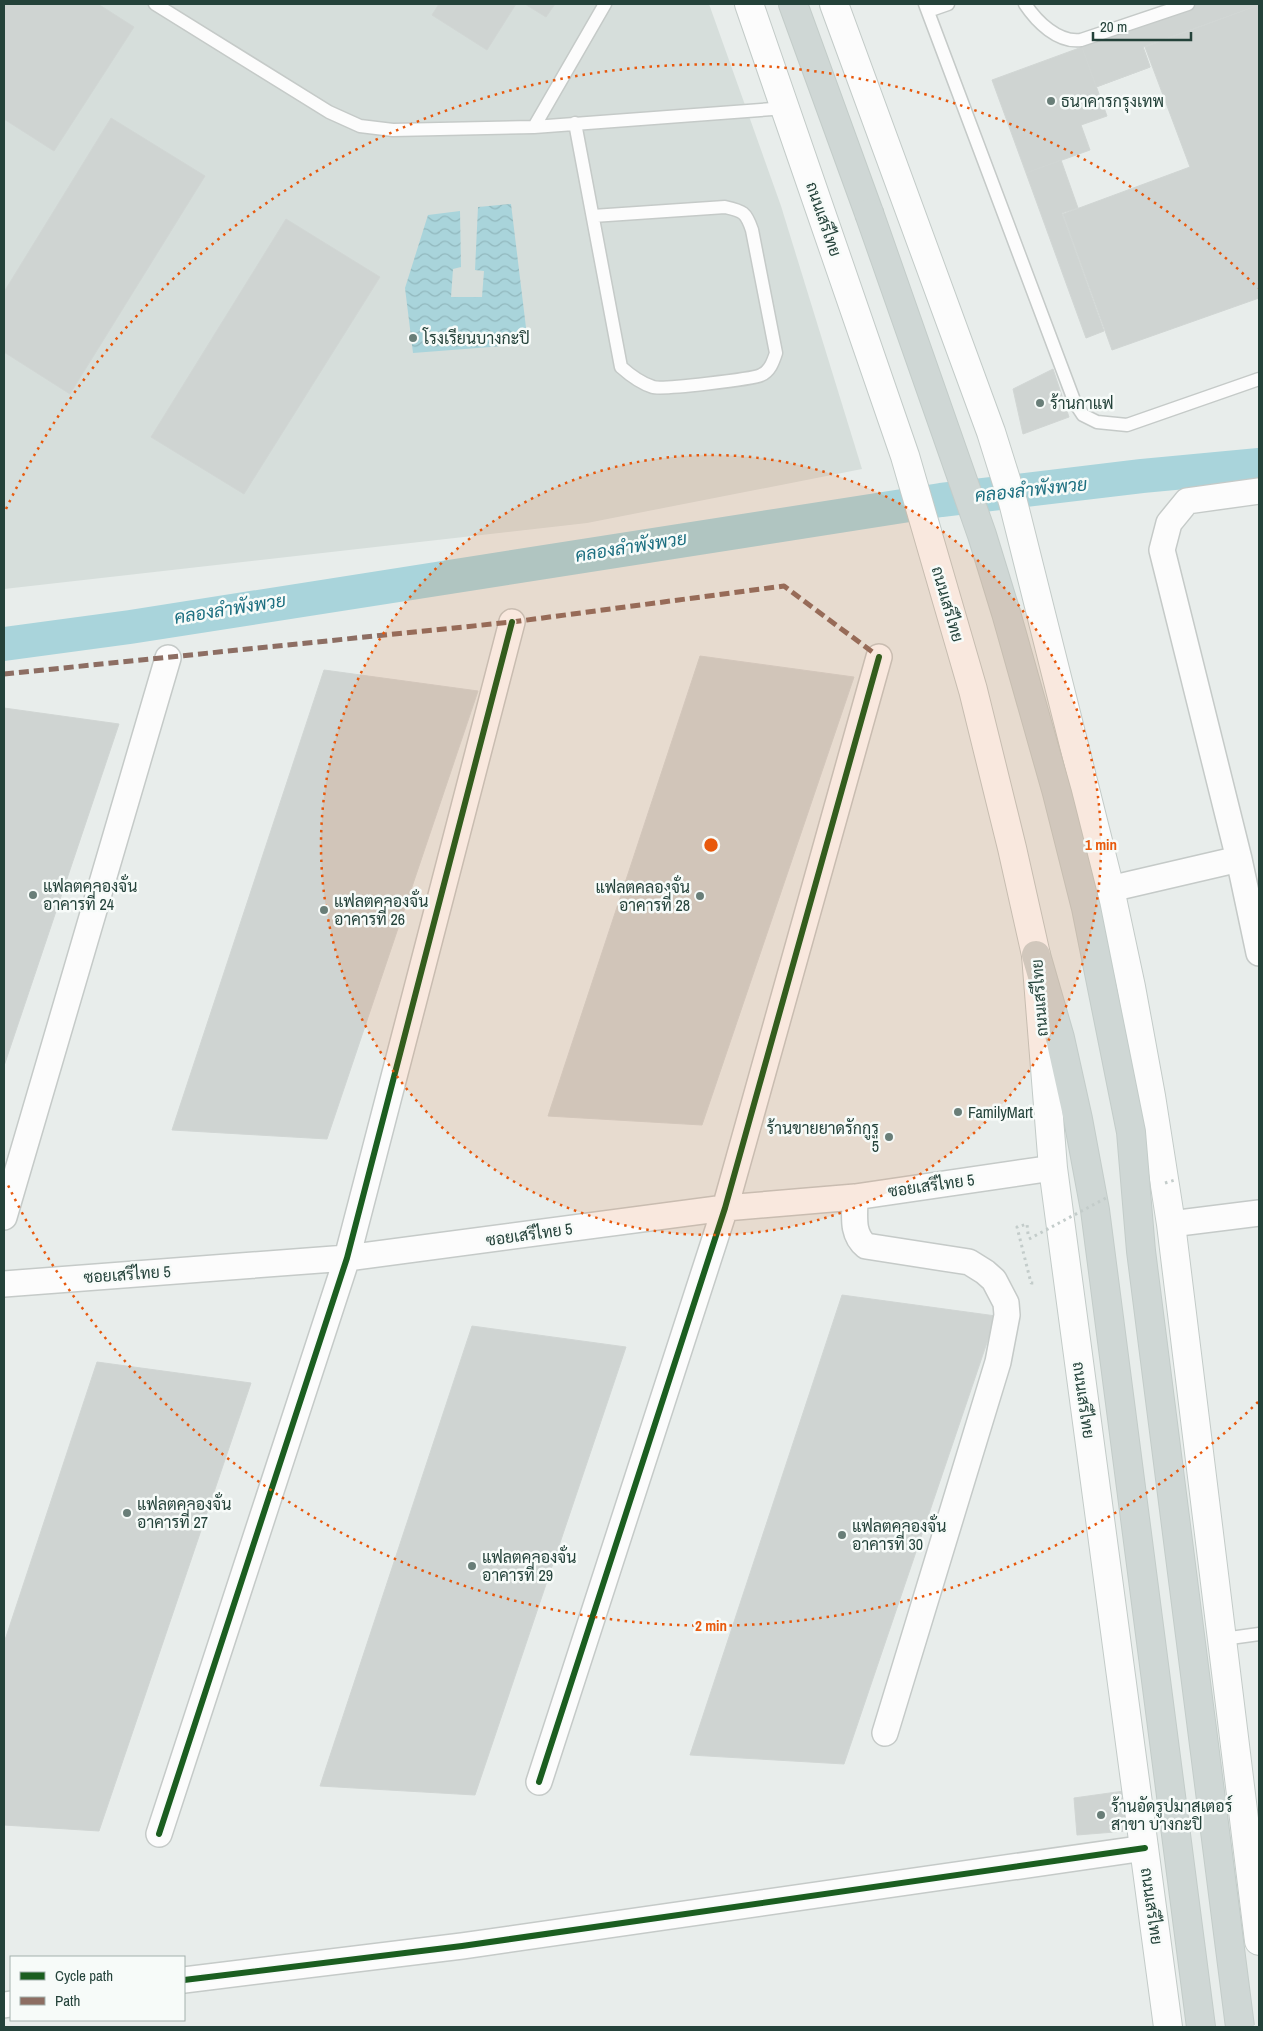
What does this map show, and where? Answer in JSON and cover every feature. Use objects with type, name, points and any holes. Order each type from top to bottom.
[{"type":"main road","name":"ถนนเสรีไทย","points":[[749,4],[905,456],[973,690],[1036,955],[1053,1168],[1168,2027]]},
{"type":"main road","points":[[793,4],[869,213],[982,535],[1057,794],[1084,898],[1110,1018],[1131,1132],[1141,1251],[1240,2027]]},
{"type":"main road","points":[[834,4],[991,432],[1013,502],[1110,889],[1136,1014],[1171,1224],[1259,1941]]},
{"type":"main road","points":[[1036,955],[1060,1038],[1095,1210],[1202,2027]]},
{"type":"street","points":[[1259,491],[1187,501],[1169,523],[1162,550],[1239,859],[1259,953]]},
{"type":"street","points":[[159,1834],[347,1258],[512,622]]},
{"type":"street","points":[[539,1782],[725,1208],[879,657]]},
{"type":"street","points":[[4,1217],[168,658]]},
{"type":"street","points":[[1110,889],[1239,859]]},
{"type":"street","name":"ซอยเสรีไทย 5","points":[[4,1284],[347,1258],[725,1208],[855,1197],[1053,1168]]},
{"type":"street","points":[[855,1197],[855,1232],[858,1240],[866,1246],[969,1262],[994,1280],[1006,1303],[1007,1315],[998,1362],[885,1733]]},
{"type":"street","points":[[1171,1224],[1259,1213]]},
{"type":"street","points":[[185,1980],[462,1946],[1145,1848]]},
{"type":"lane","points":[[155,4],[329,112],[360,126],[393,130],[534,127],[786,108]]},
{"type":"lane","points":[[534,127],[605,4]]},
{"type":"lane","points":[[948,4],[927,7],[1074,403],[1083,414],[1097,422],[1127,425],[1259,379]]},
{"type":"lane","points":[[1026,4],[1045,26],[1062,37],[1073,41],[1188,4]]},
{"type":"lane","points":[[575,123],[592,216],[621,366],[637,381],[655,388],[706,384],[761,376],[771,367],[776,353],[752,230],[747,216],[740,210],[725,207],[592,216]]},
{"type":"lane","points":[[1223,1639],[1259,1634]]},
{"type":"path","points":[[1157,1184],[1175,1180]]},
{"type":"path","points":[[1031,1283],[1017,1226],[1027,1224],[1030,1239],[1111,1195]]},
{"type":"shaded area","name":"โรงเรียนบางกะปิ","points":[[4,4],[709,4],[781,206],[862,469],[587,523],[4,589]]},
{"type":"water","points":[[511,204],[528,344],[413,353],[405,288],[428,215],[460,211],[461,267],[453,269],[451,297],[482,297],[484,271],[475,270],[478,207]]},
{"type":"building","points":[[4,4],[98,4],[134,27],[54,151],[4,119]]},
{"type":"building","points":[[439,4],[516,4],[487,50],[432,15]]},
{"type":"building","points":[[525,4],[555,4],[546,17]]},
{"type":"building","points":[[1198,4],[1259,5],[1143,47],[1150,67],[1096,87],[1082,47]]},
{"type":"building","points":[[1198,4],[1259,5],[1143,47],[1150,67],[1096,87],[1082,47]]},
{"type":"building","points":[[1259,5],[1259,298],[1112,350],[1063,214],[1190,167],[1145,47]]},
{"type":"building","name":"ธนาคารกรุงเทพ","points":[[1082,47],[1107,116],[1081,125],[1090,150],[1026,173],[992,80]]},
{"type":"building","points":[[111,118],[205,176],[70,394],[4,352],[4,292]]},
{"type":"building","points":[[1061,160],[1078,208],[1062,213],[1104,331],[1086,338],[1026,173]]},
{"type":"building","points":[[286,219],[380,277],[244,494],[151,437]]},
{"type":"building","name":"ร้านกาแฟ","points":[[1053,369],[1069,417],[1023,434],[1013,389]]},
{"type":"building","name":"แฟลตคลองจั่น อาคารที่ 28","points":[[700,656],[854,677],[702,1125],[548,1116]]},
{"type":"building","name":"แฟลตคลองจั่น อาคารที่ 26","points":[[324,670],[478,691],[327,1139],[172,1130]]},
{"type":"building","name":"แฟลตคลองจั่น อาคารที่ 24","points":[[4,708],[119,724],[4,1066]]},
{"type":"building","name":"แฟลตคลองจั่น อาคารที่ 30","points":[[842,1295],[996,1316],[844,1764],[690,1755]]},
{"type":"building","name":"แฟลตคลองจั่น อาคารที่ 29","points":[[472,1326],[626,1347],[475,1795],[320,1786]]},
{"type":"building","name":"แฟลตคลองจั่น อาคารที่ 27","points":[[97,1362],[251,1383],[99,1831],[4,1825],[4,1643]]},
{"type":"building","name":"ร้านอัดรูปมาสเตอร์ สาขา บางกะปิ","points":[[1124,1791],[1127,1831],[1077,1835],[1074,1798]]},
{"type":"waterway","name":"คลองลำพังพวย","points":[[4,644],[130,627],[941,500],[1142,476],[1259,465]]},
{"type":"marked path","points":[[4,674],[512,622],[784,586],[879,657]]},
{"type":"cycle path","points":[[159,1834],[347,1258],[512,622]]},
{"type":"cycle path","points":[[539,1782],[725,1208],[879,657]]},
{"type":"cycle path","points":[[185,1980],[462,1946],[1145,1848]]},
{"type":"place","name":"ธนาคารกรุงเทพ","points":[[1051,101]]},
{"type":"place","name":"โรงเรียนบางกะปิ","points":[[413,338]]},
{"type":"place","name":"ร้านกาแฟ","points":[[1040,403]]},
{"type":"place","name":"แฟลตคลองจั่น อาคารที่ 24","points":[[33,895]]},
{"type":"place","name":"แฟลตคลองจั่น อาคารที่ 28","points":[[700,896]]},
{"type":"place","name":"แฟลตคลองจั่น อาคารที่ 26","points":[[324,910]]},
{"type":"place","name":"FamilyMart","points":[[958,1112]]},
{"type":"place","name":"ร้านขายยาดรักกูรู 5","points":[[889,1137]]},
{"type":"place","name":"แฟลตคลองจั่น อาคารที่ 27","points":[[127,1513]]},
{"type":"place","name":"แฟลตคลองจั่น อาคารที่ 30","points":[[842,1535]]},
{"type":"place","name":"แฟลตคลองจั่น อาคารที่ 29","points":[[472,1566]]},
{"type":"place","name":"ร้านอัดรูปมาสเตอร์ สาขา บางกะปิ","points":[[1101,1815]]}]
